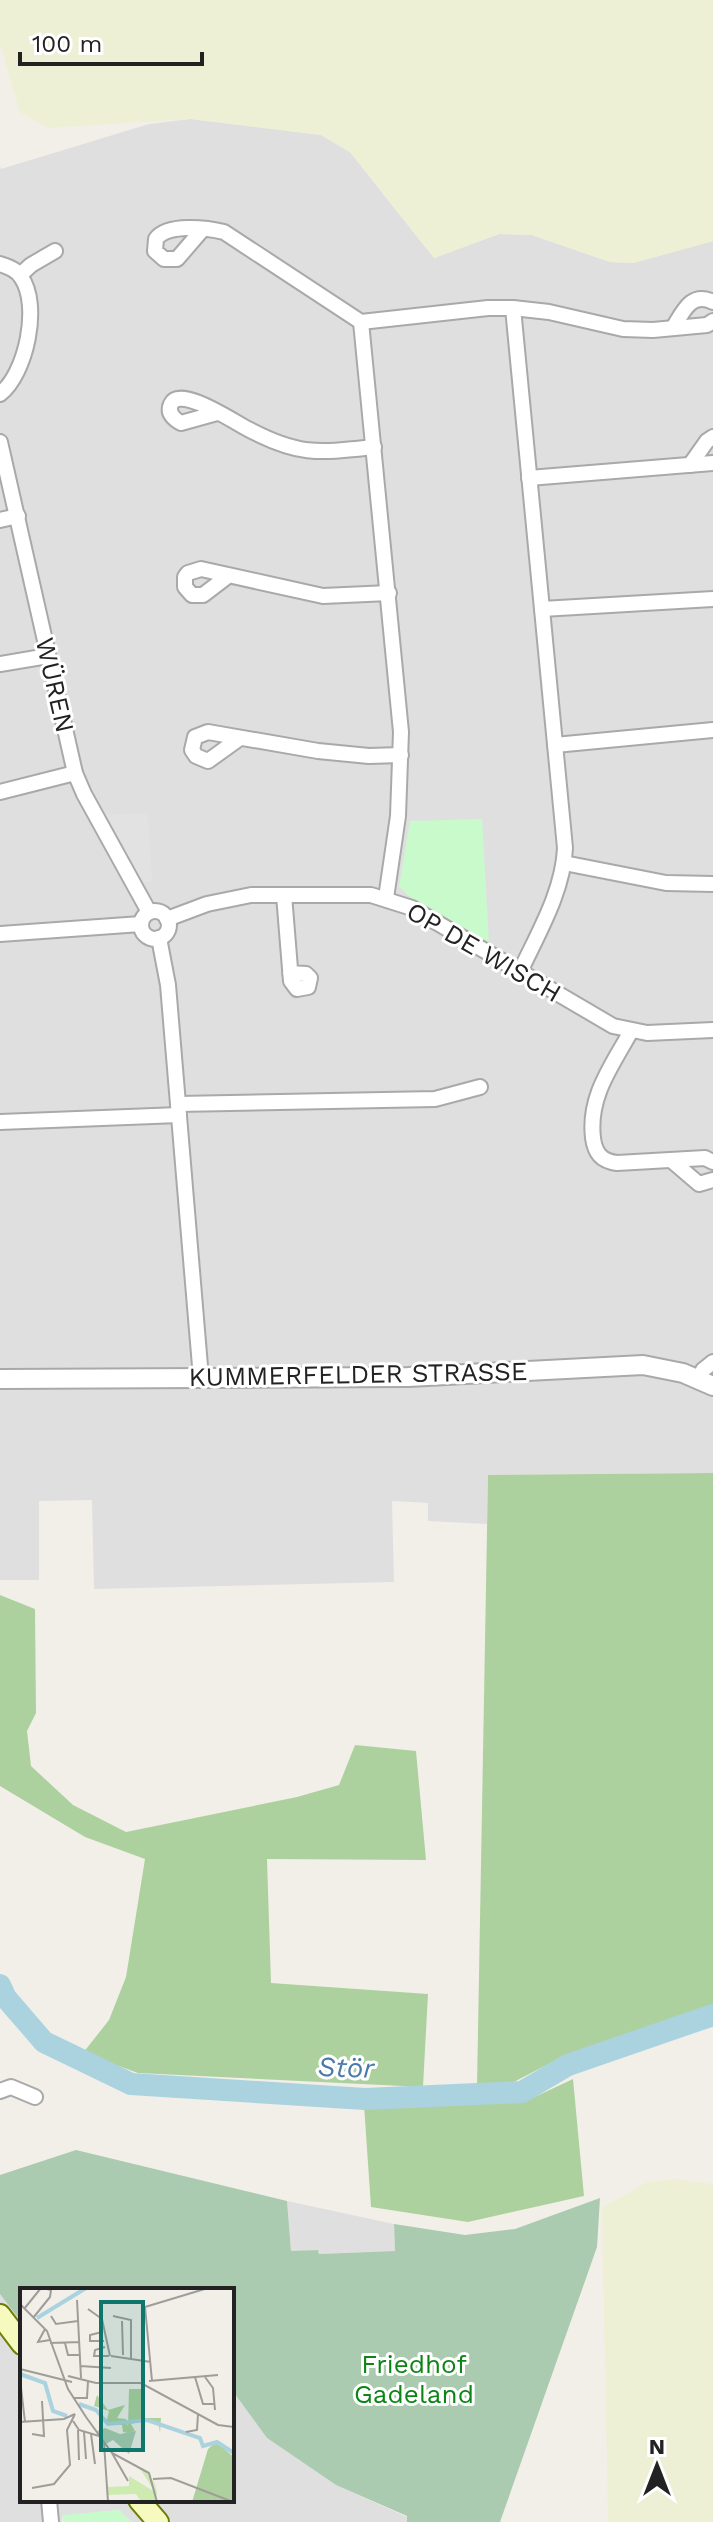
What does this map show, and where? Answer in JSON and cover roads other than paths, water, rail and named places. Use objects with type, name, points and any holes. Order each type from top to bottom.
[{"type":"main road","points":[[0,2315],[20,2341]]},
{"type":"main road","points":[[141,2502],[158,2522]]},
{"type":"street","points":[[202,230],[217,230],[232,235],[361,322],[488,308],[549,312],[623,329],[707,325],[713,321]]},
{"type":"street","points":[[20,275],[55,251]]},
{"type":"street","points":[[0,264],[20,275],[25,285],[29,334],[21,362],[7,389],[0,394]]},
{"type":"street","points":[[673,328],[694,299],[713,302]]},
{"type":"street","points":[[513,308],[564,863],[557,889],[520,972]]},
{"type":"street","points":[[361,322],[400,705],[398,816],[386,898]]},
{"type":"street","points":[[217,413],[269,441],[295,450],[311,452],[374,447]]},
{"type":"street","points":[[690,465],[713,437]]},
{"type":"street","name":"WÜREN","points":[[0,442],[75,773],[145,918]]},
{"type":"street","points":[[529,478],[713,463]]},
{"type":"street","points":[[0,520],[18,516]]},
{"type":"street","points":[[228,576],[323,596],[389,593]]},
{"type":"street","points":[[542,609],[710,596]]},
{"type":"street","points":[[0,664],[48,656]]},
{"type":"street","points":[[555,745],[713,730]]},
{"type":"street","points":[[240,738],[343,754],[401,755]]},
{"type":"street","points":[[0,792],[75,773]]},
{"type":"street","points":[[564,863],[666,883],[713,884]]},
{"type":"street","name":"OP DE WISCH","points":[[167,919],[234,897],[357,894],[386,898],[412,908],[600,1019],[631,1031],[665,1034],[713,1030]]},
{"type":"street","points":[[284,895],[290,973]]},
{"type":"street","points":[[0,934],[145,918],[159,912],[167,919],[167,931],[159,938]]},
{"type":"street","points":[[145,918],[147,936],[159,938]]},
{"type":"street","points":[[159,938],[165,961],[201,1378]]},
{"type":"street","points":[[631,1031],[595,1099],[592,1113],[596,1151],[603,1160],[617,1163],[705,1158],[713,1162]]},
{"type":"street","points":[[0,1122],[179,1110],[435,1099],[480,1087]]},
{"type":"street","points":[[671,1160],[699,1184],[713,1180]]},
{"type":"street","points":[[706,1383],[703,1370],[713,1362]]},
{"type":"street","name":"KUMMERFELDER STRASSE","points":[[0,1379],[408,1377],[643,1365],[667,1369],[706,1383]]},
{"type":"street","points":[[0,2091],[11,2087],[35,2097]]},
{"type":"street","points":[[49,2502],[51,2522]]},
{"type":"waterway","name":"Stör","points":[[0,1985],[6,1998],[44,2042],[131,2084],[365,2099],[522,2092],[568,2065],[713,2015]]},
{"type":"park label","name":"Friedhof Gadeland","points":[[414,2379]]}]
